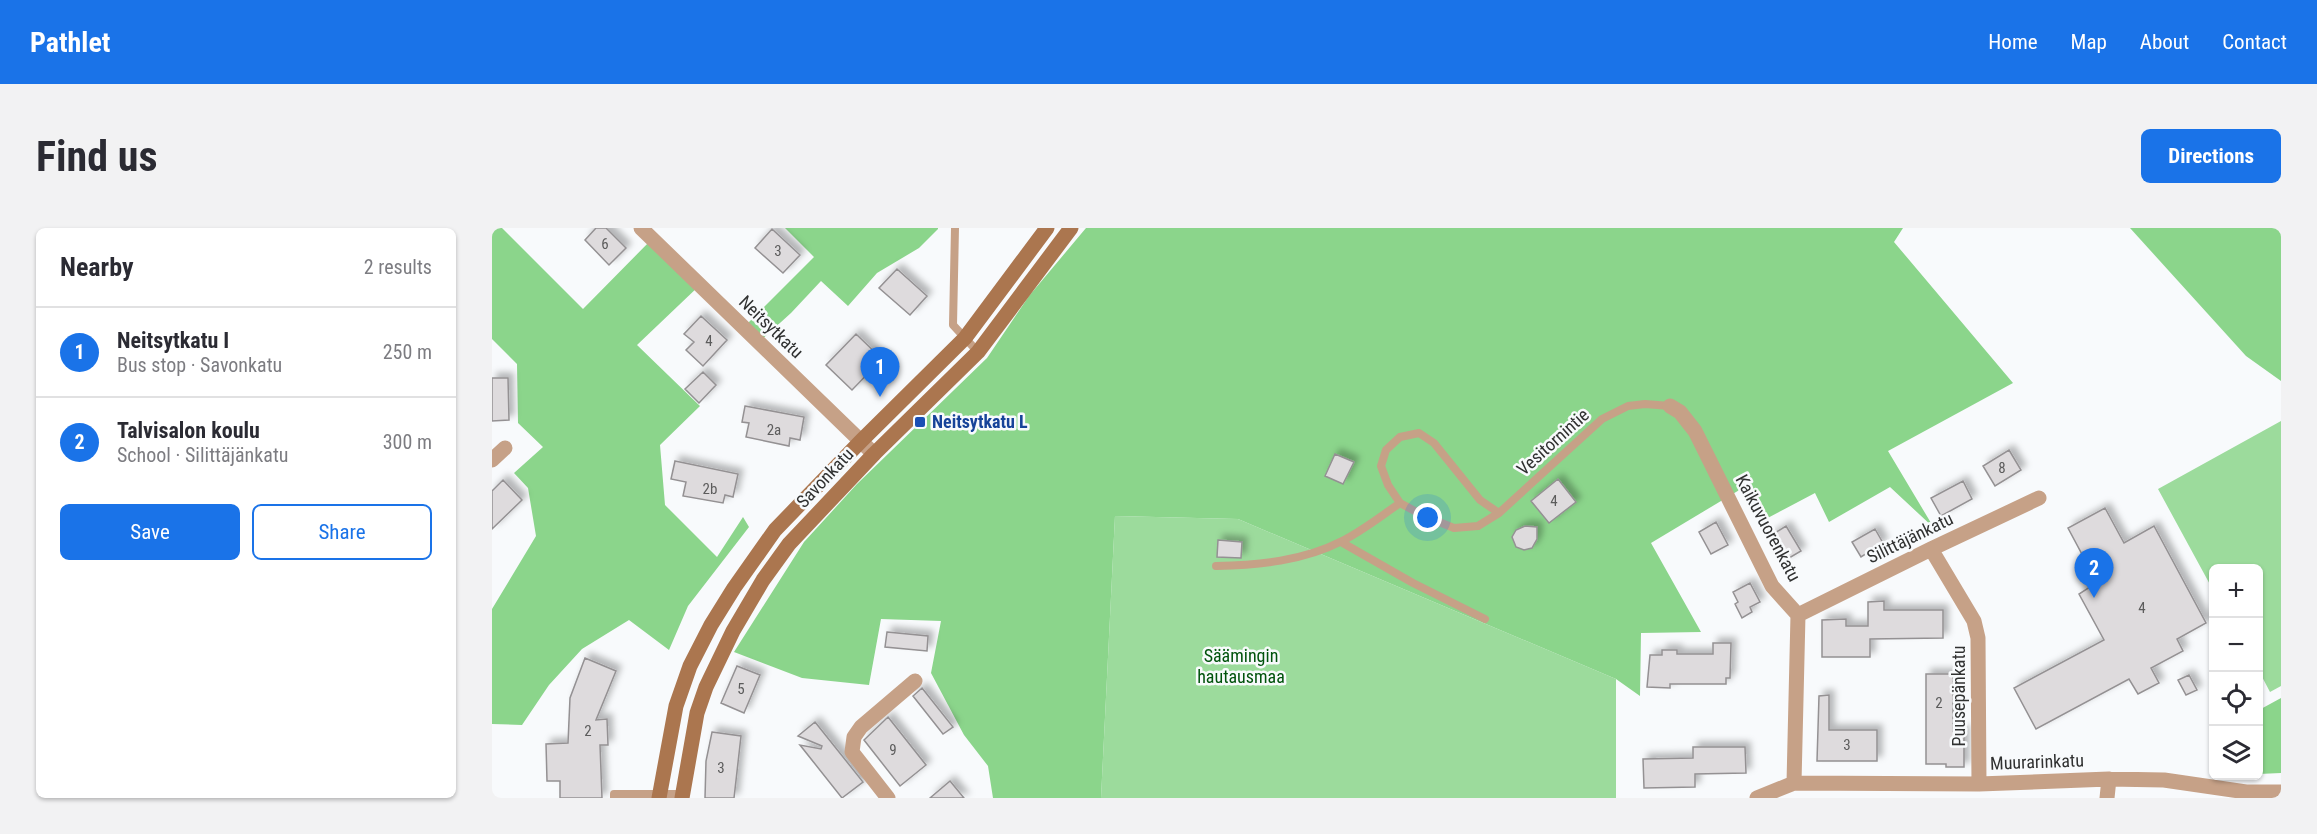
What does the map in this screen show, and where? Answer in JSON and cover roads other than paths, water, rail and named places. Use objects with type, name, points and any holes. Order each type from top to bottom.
[{"type":"main road","name":"Savonkatu","points":[[660,796],[676,705],[690,666],[711,625],[775,530],[965,338],[1047,228]]},
{"type":"main road","name":"Savonkatu","points":[[682,796],[697,713],[706,687],[733,631],[764,580],[789,544],[874,454],[978,352],[1071,228]]},
{"type":"street","name":"Neitsytkatu","points":[[641,228],[874,454]]},
{"type":"street","name":"Kaikuvuorenkatu","points":[[1670,406],[1680,412],[1695,431],[1772,585],[1798,615]]},
{"type":"street","points":[[492,460],[505,448]]},
{"type":"street","name":"Silittäjänkatu","points":[[1798,615],[2039,498]]},
{"type":"street","name":"Puusepänkatu","points":[[1931,549],[1974,621],[1978,638],[1979,784]]},
{"type":"street","points":[[1757,798],[1794,783],[1798,615]]},
{"type":"street","points":[[888,798],[852,752],[854,737],[861,728],[915,681]]},
{"type":"street","points":[[2107,798],[2109,779]]},
{"type":"street","name":"Muurarinkatu","points":[[1794,783],[1979,784],[2109,779],[2164,780],[2246,792],[2281,792]]},
{"type":"lane","points":[[956,228],[953,326],[978,352]]},
{"type":"lane","name":"Vesitornintie","points":[[1400,503],[1454,528],[1478,526],[1499,513],[1602,419],[1628,406],[1645,404],[1670,406]]},
{"type":"lane","points":[[1216,566],[1262,565],[1296,557],[1341,542],[1400,503],[1388,485],[1382,466],[1386,450],[1400,437],[1419,433],[1434,443],[1480,500],[1499,513]]},
{"type":"lane","points":[[1341,542],[1413,583],[1485,619]]},
{"type":"lane","points":[[614,798],[614,794],[682,796]]},
{"type":"place","name":"Neitsytkatu I","points":[[880,397]]},
{"type":"place","name":"Neitsytkatu L","points":[[920,422]]},
{"type":"place","name":"Talvisalon koulu","points":[[2094,598]]},
{"type":"park label","name":"Säämingin hautausmaa","points":[[1241,666]]}]
